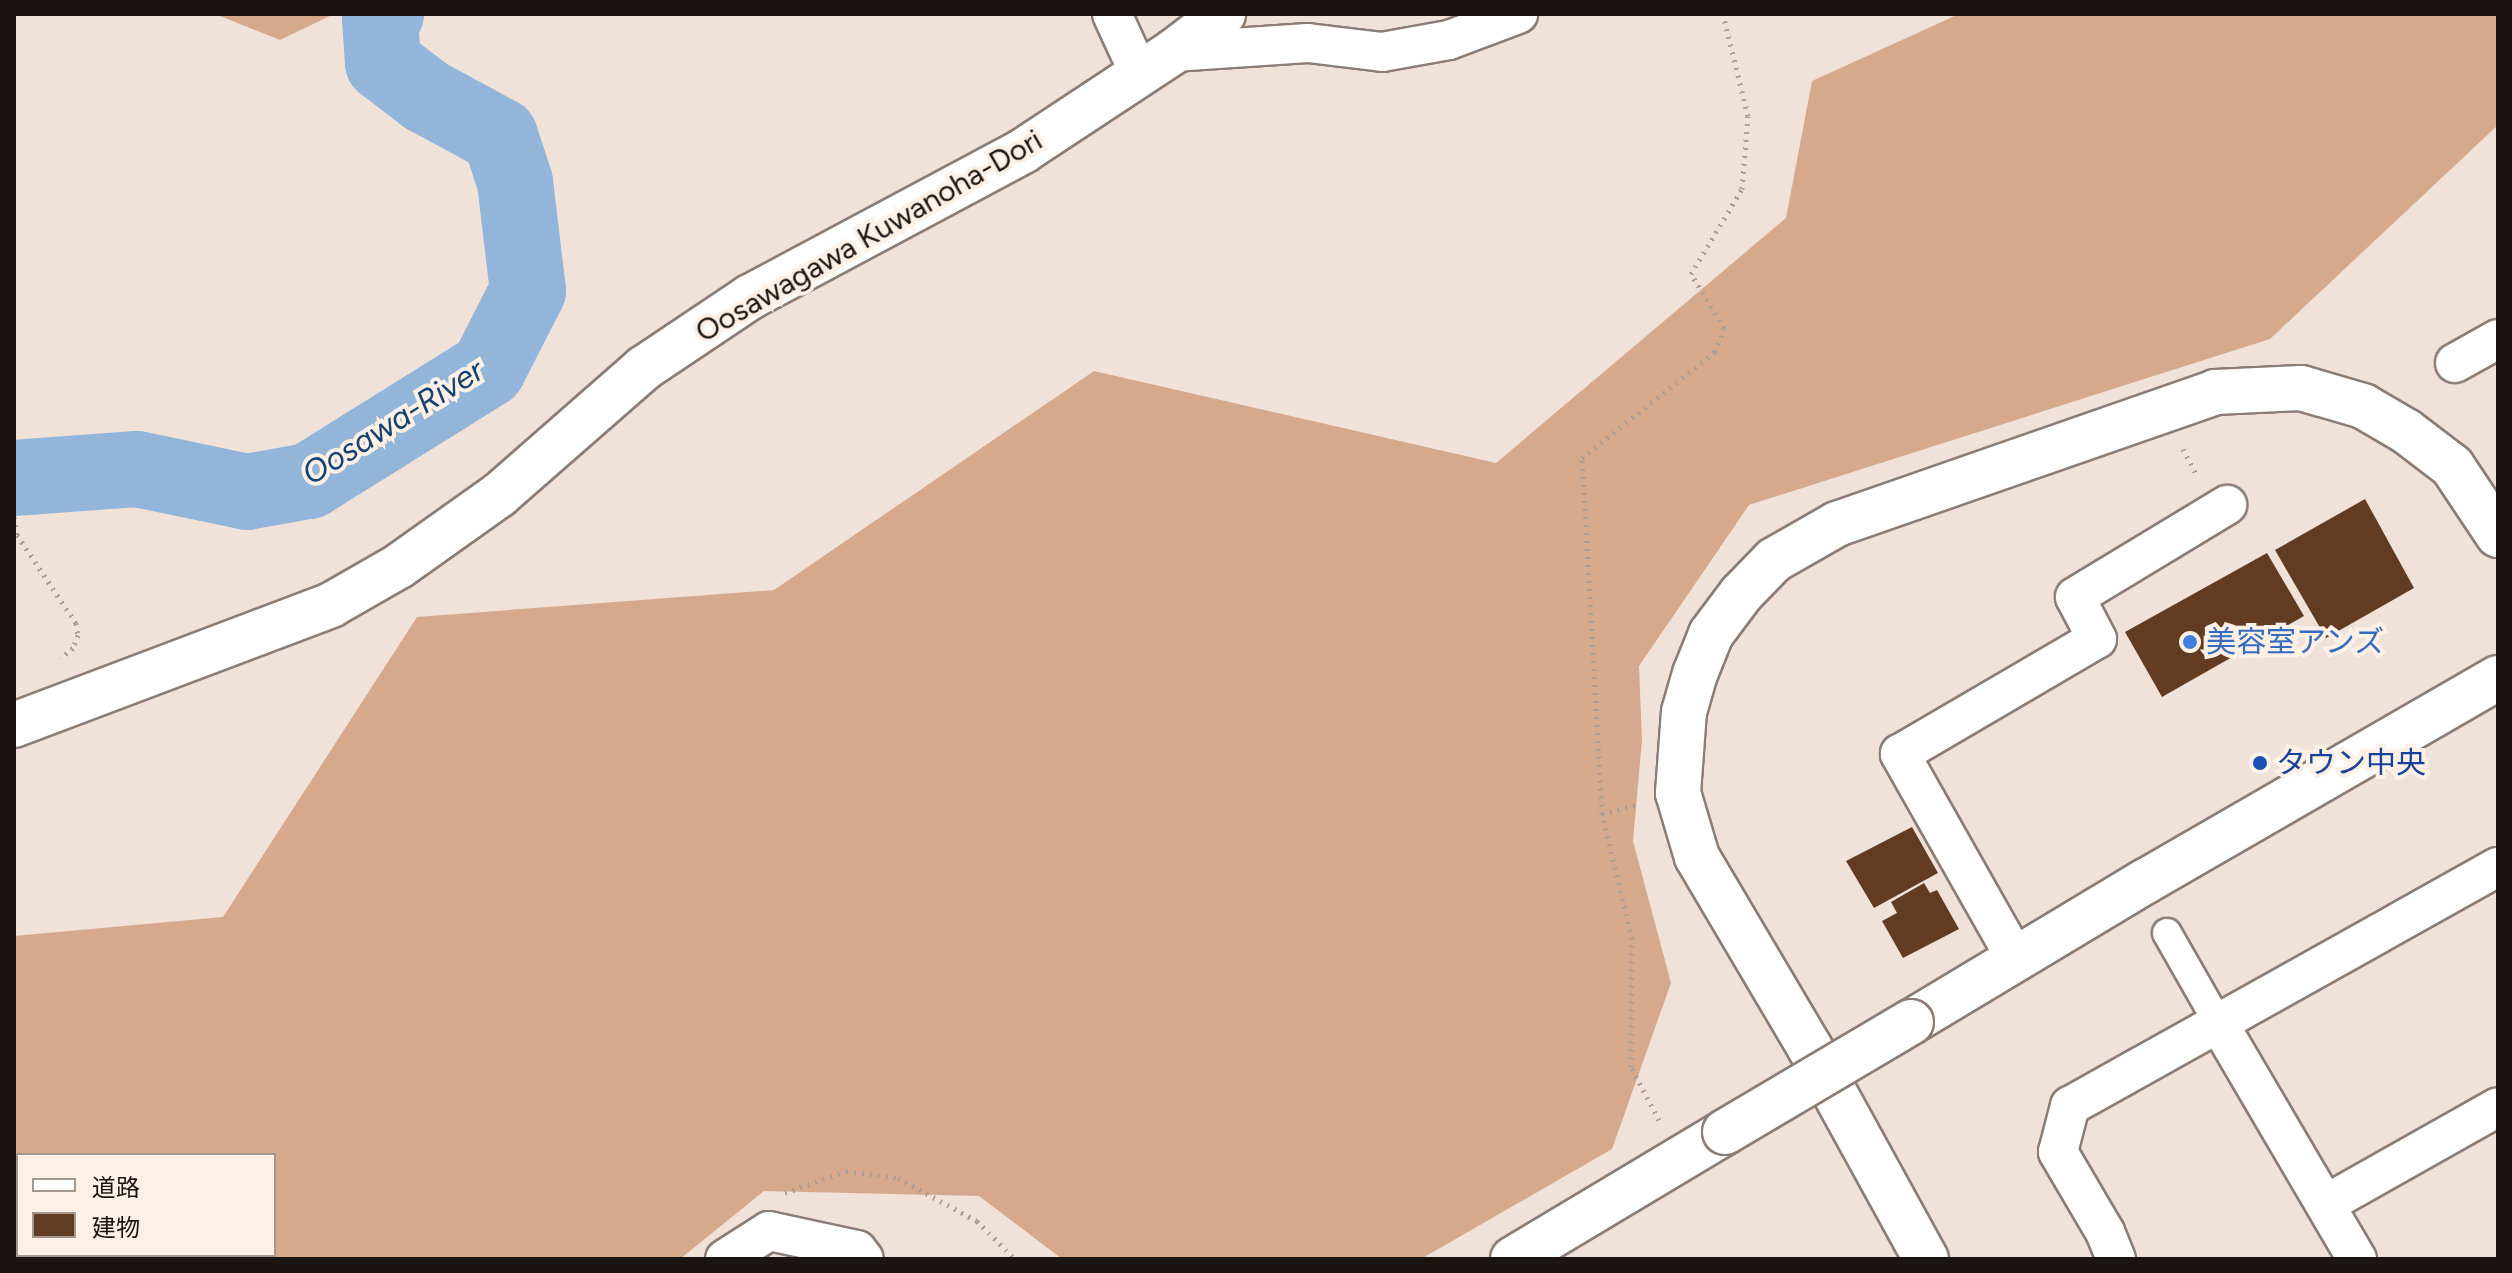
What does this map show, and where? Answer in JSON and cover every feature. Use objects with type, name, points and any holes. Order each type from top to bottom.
[{"type":"street","points":[[1112,14],[1156,62],[1308,43],[1382,52],[1449,40],[1518,14]]},
{"type":"street","name":"Oosawagawa Kuwanoha-Dori","points":[[14,725],[331,605],[386,574],[499,495],[644,368],[750,297],[1023,151],[1223,14]]},
{"type":"street","points":[[2455,363],[2498,339]]},
{"type":"street","points":[[1926,1259],[1810,1048],[1697,857],[1678,793],[1684,712],[1695,674],[1711,634],[1741,594],[1774,560],[1837,524],[2215,392],[2301,388],[2363,406],[2406,431],[2452,466],[2498,535]]},
{"type":"street","points":[[2016,959],[1900,754],[2097,639],[2075,597],[2227,505]]},
{"type":"street","points":[[1513,1259],[2016,959],[2498,678]]},
{"type":"street","points":[[2116,1259],[2105,1232],[2058,1152],[2070,1106],[2498,867]]},
{"type":"street","points":[[2167,933],[2357,1259]]},
{"type":"street","points":[[2326,1204],[2498,1107]]},
{"type":"street","points":[[725,1259],[769,1231],[857,1250],[864,1259]]},
{"type":"path","points":[[1662,1125],[1631,1067],[1632,939],[1602,814],[1582,458],[1715,352],[1724,328],[1691,274],[1742,189],[1748,116],[1723,14]]},
{"type":"path","points":[[14,517],[17,535],[76,623],[78,635],[73,648],[51,664]]},
{"type":"path","points":[[1602,814],[1640,804]]},
{"type":"shaded area","points":[[215,14],[334,14],[280,40]]},
{"type":"shaded area","points":[[1959,14],[2498,14],[2498,125],[2270,339],[1749,505],[1639,666],[1642,740],[1633,841],[1671,983],[1612,1149],[1421,1259],[1062,1259],[979,1196],[764,1191],[680,1259],[14,1259],[14,936],[223,917],[417,617],[774,590],[1094,371],[1496,463],[1786,218],[1812,81]]},
{"type":"building","points":[[2365,499],[2414,588],[2326,638],[2275,550]]},
{"type":"building","points":[[2267,553],[2304,616],[2162,697],[2125,632]]},
{"type":"building","points":[[1912,827],[1938,873],[1874,908],[1846,861]]},
{"type":"building","points":[[1924,883],[1930,893],[1937,890],[1959,929],[1903,958],[1882,921],[1897,913],[1891,902]]},
{"type":"waterway","name":"Oosawa-River","points":[[14,478],[137,469],[247,492],[309,481],[488,369],[528,291],[515,182],[500,136],[426,96],[383,63],[380,19],[386,14]]},
{"type":"place","name":"美容室アンズ","points":[[2190,642]]},
{"type":"place","name":"タウン中央","points":[[2260,763]]}]
